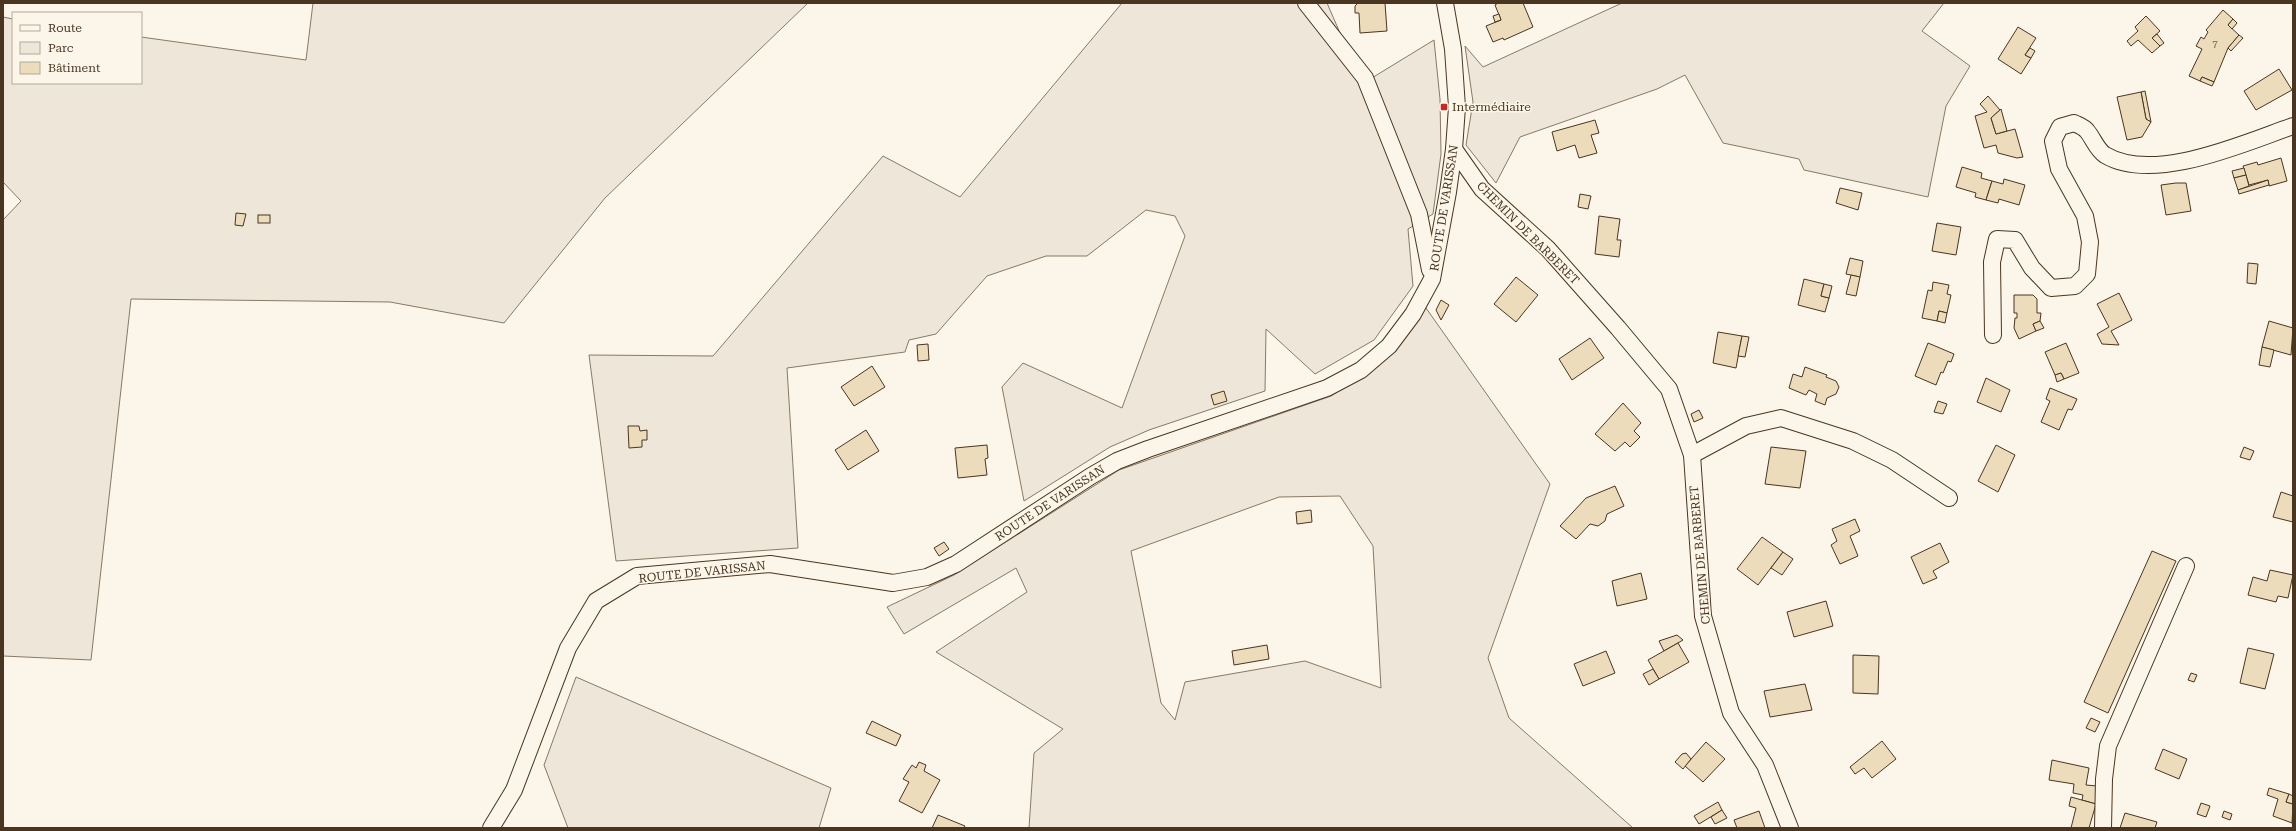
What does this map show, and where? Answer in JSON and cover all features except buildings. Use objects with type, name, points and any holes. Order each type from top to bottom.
[{"type":"street","points":[[1306,3],[1366,78],[1419,214],[1432,279]]},
{"type":"street","name":"ROUTE DE VARISSAN","points":[[491,828],[514,790],[568,648],[596,601],[637,576],[770,564],[893,583],[927,577],[956,564],[1091,476],[1117,461],[1155,446],[1327,388],[1361,370],[1389,346],[1412,314],[1432,279],[1454,150],[1457,107],[1453,49],[1445,3]]},
{"type":"street","points":[[1993,335],[1992,262],[1997,239],[2015,240],[2032,268],[2051,288],[2075,286],[2087,274],[2090,242],[2085,216],[2059,169],[2053,140],[2060,127],[2074,123],[2086,130],[2104,154],[2122,163],[2146,165],[2195,160],[2293,126]]},
{"type":"street","name":"CHEMIN DE BARBERET","points":[[1454,150],[1482,189],[1548,249],[1618,328],[1669,389],[1692,455],[1703,616],[1731,713],[1765,765],[1790,828]]},
{"type":"street","points":[[1692,455],[1746,426],[1781,418],[1853,441],[1892,460],[1949,498]]},
{"type":"street","points":[[2103,828],[2104,779],[2108,746],[2186,566]]},
{"type":"green space","points":[[313,3],[808,3],[605,198],[504,323],[390,302],[131,299],[91,660],[3,656],[3,220],[21,201],[3,182],[3,17],[12,19],[12,84],[142,84],[142,37],[306,60]]},
{"type":"green space","points":[[1122,3],[1327,3],[1362,84],[1434,40],[1440,99],[1441,154],[1433,214],[1408,229],[1413,286],[1374,340],[1315,374],[1266,329],[1265,391],[1149,430],[1110,447],[1024,501],[1002,387],[1023,363],[1122,408],[1185,236],[1175,216],[1146,210],[1087,256],[1046,256],[987,276],[936,334],[909,340],[905,352],[787,368],[798,548],[616,561],[589,355],[713,356],[883,156],[960,197]]},
{"type":"green space","points":[[1622,3],[1944,3],[1922,31],[1970,66],[1946,106],[1928,197],[1804,170],[1799,159],[1723,143],[1685,75],[1657,89],[1520,137],[1496,183],[1466,145],[1473,102],[1465,46],[1483,67]]},
{"type":"green space","points":[[1426,308],[1550,484],[1488,658],[1509,718],[1633,828],[1029,828],[1034,753],[1063,729],[936,652],[1027,592],[1016,568],[904,634],[887,607],[954,575],[1119,470],[1331,396],[1389,357]],"holes":[[[1340,496],[1373,546],[1381,688],[1305,661],[1185,682],[1175,720],[1161,703],[1131,551],[1279,497]]]},
{"type":"green space","points":[[576,677],[831,788],[819,828],[568,828],[544,765]]},
{"type":"place","name":"Intermédiaire","points":[[1444,107]]}]
